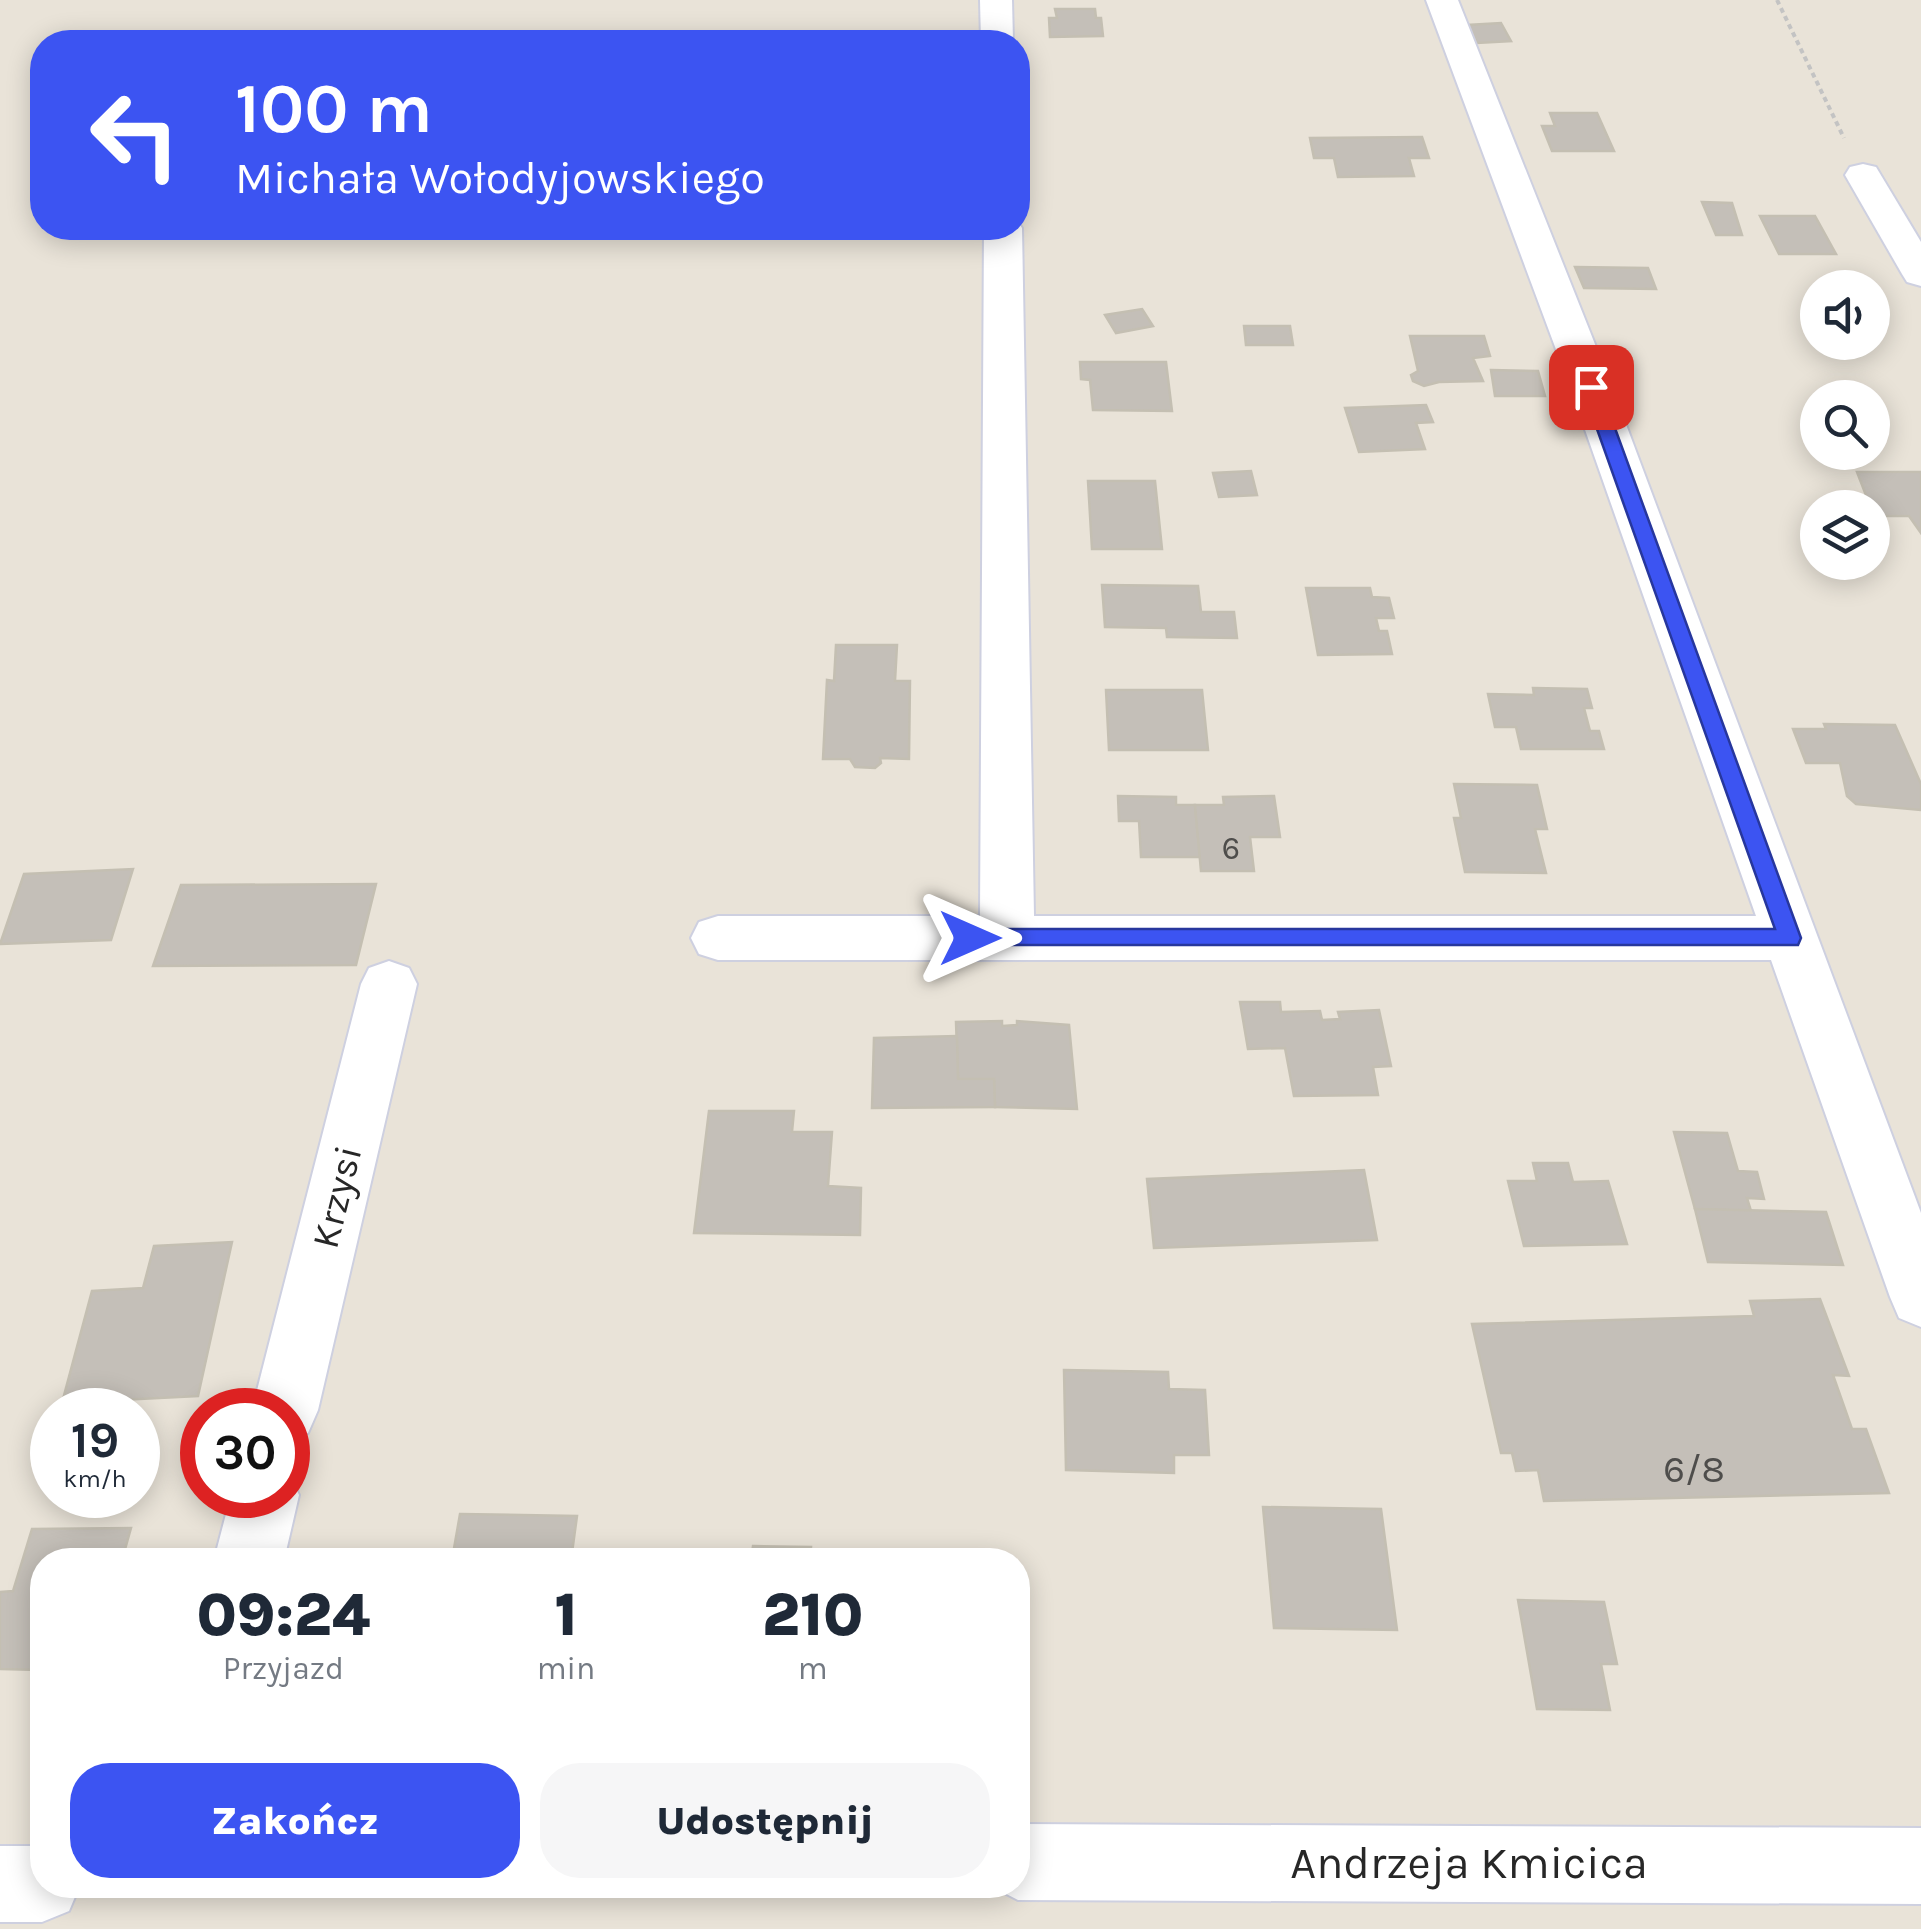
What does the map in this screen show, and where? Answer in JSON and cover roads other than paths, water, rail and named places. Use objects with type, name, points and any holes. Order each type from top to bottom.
[{"type":"street","points":[[996,0],[997,30]]},
{"type":"street","points":[[1442,0],[1591,387],[1921,1297]]},
{"type":"street","points":[[1863,174],[1921,274]]},
{"type":"street","points":[[1004,240],[1008,321],[1003,710],[1007,938]]},
{"type":"street","points":[[718,938],[1790,938]]},
{"type":"street","name":"Krzysi","points":[[290,1388],[388,984]]},
{"type":"street","points":[[252,1548],[259,1518]]},
{"type":"street","name":"Andrzeja Kmicica","points":[[1030,1862],[1921,1866]]},
{"type":"street","points":[[0,1884],[30,1884]]}]
